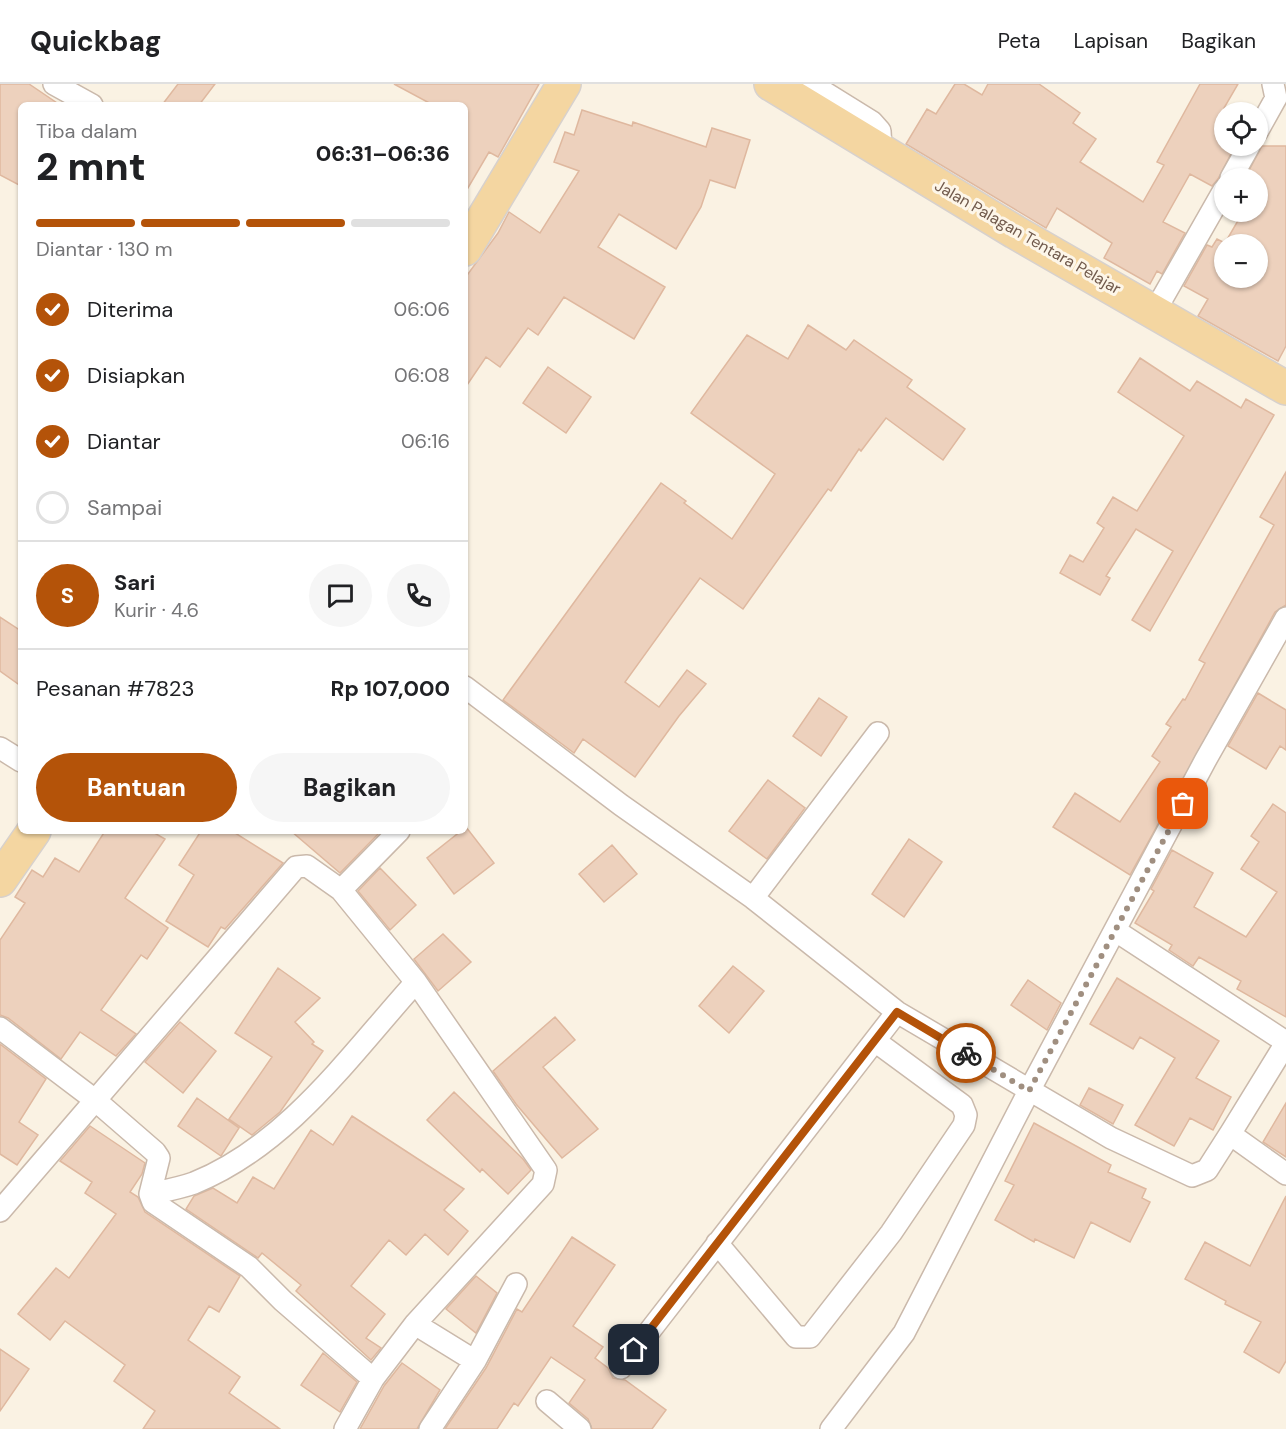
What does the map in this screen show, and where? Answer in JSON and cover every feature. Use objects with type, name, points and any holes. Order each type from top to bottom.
[{"type":"main road","points":[[468,240],[564,84]]},
{"type":"main road","name":"Jalan Palagan Tentara Pelajar","points":[[771,84],[1015,232],[1286,388]]},
{"type":"main road","points":[[0,880],[32,834]]},
{"type":"street","points":[[54,84],[87,102]]},
{"type":"street","points":[[811,84],[872,122],[880,131],[881,149]]},
{"type":"street","points":[[1268,112],[1276,98],[1273,84]]},
{"type":"street","points":[[1155,311],[1214,208]]},
{"type":"street","points":[[831,1429],[904,1333],[1029,1091],[1205,761],[1286,618]]},
{"type":"street","points":[[468,689],[621,805],[753,898],[897,1012],[1111,1138],[1192,1176],[1207,1170],[1286,1042],[1116,931]]},
{"type":"street","points":[[753,898],[878,733]]},
{"type":"street","points":[[0,748],[18,759]]},
{"type":"street","points":[[341,890],[396,834]]},
{"type":"street","points":[[0,1211],[296,867],[307,866],[341,890],[416,982],[546,1170],[543,1185],[415,1323],[373,1379],[345,1429]]},
{"type":"street","points":[[150,1194],[194,1182],[244,1155],[286,1126],[416,982]]},
{"type":"street","points":[[621,1368],[897,1012]]},
{"type":"street","points":[[0,1028],[95,1100],[159,1158],[150,1194],[153,1203],[249,1267],[283,1301],[373,1379]]},
{"type":"street","points":[[717,1243],[796,1337],[810,1337],[891,1233],[964,1125],[966,1115],[962,1105],[875,1041]]},
{"type":"street","points":[[1230,1134],[1286,1174]]},
{"type":"street","points":[[430,1429],[475,1361],[516,1284]]},
{"type":"street","points":[[415,1323],[475,1361]]},
{"type":"street","points":[[547,1401],[580,1429]]},
{"type":"building","points":[[0,84],[29,84],[56,102],[18,102],[18,184],[0,175]]},
{"type":"building","points":[[178,84],[215,84],[201,102],[164,102]]},
{"type":"building","points":[[394,84],[539,84],[498,157],[489,152],[468,188],[468,102],[427,102]]},
{"type":"building","points":[[955,84],[964,84],[982,95],[988,84],[1039,84],[1080,113],[1073,123],[1096,139],[1080,162],[1143,202],[1164,165],[1157,162],[1200,84],[1238,84],[1228,102],[1214,102],[1214,156],[1230,156],[1224,168],[1214,168],[1212,186],[1190,174],[1163,222],[1185,233],[1162,274],[1157,271],[1150,284],[1104,258],[1112,243],[1057,208],[1046,228],[906,144],[927,109],[936,114]]},
{"type":"building","points":[[582,110],[632,126],[633,122],[706,147],[712,128],[750,140],[735,188],[710,180],[701,207],[676,249],[619,214],[598,247],[665,287],[634,339],[564,297],[538,335],[528,328],[500,367],[486,357],[468,384],[468,274],[498,233],[509,212],[540,233],[579,171],[554,162],[565,132],[574,135]]},
{"type":"building","points":[[1268,146],[1286,146],[1286,346],[1278,361],[1198,316],[1208,299],[1184,286],[1207,245],[1212,247],[1214,244],[1214,288],[1268,288],[1268,234],[1230,234],[1237,222],[1268,222],[1268,168],[1250,168],[1257,156],[1268,156]]},
{"type":"building","points":[[808,325],[846,350],[854,340],[912,380],[907,387],[965,429],[943,460],[886,418],[861,451],[859,449],[831,491],[828,489],[743,609],[700,578],[625,682],[659,707],[687,670],[706,684],[679,716],[635,777],[583,739],[574,753],[503,700],[661,483],[732,539],[775,474],[691,413],[747,335],[788,359]]},
{"type":"building","points":[[1140,358],[1190,391],[1197,381],[1241,408],[1246,399],[1274,415],[1150,631],[1132,620],[1173,551],[1136,529],[1106,576],[1110,578],[1100,595],[1060,573],[1070,555],[1083,562],[1104,528],[1097,523],[1113,497],[1137,511],[1184,436],[1118,392]]},
{"type":"building","points":[[548,367],[591,397],[566,433],[523,403]]},
{"type":"building","points":[[1286,472],[1286,605],[1275,612],[1130,875],[1053,827],[1075,793],[1120,822],[1160,762],[1152,756],[1171,727],[1166,724],[1183,699],[1185,700],[1205,663],[1199,660],[1274,525],[1260,517]]},
{"type":"building","points":[[0,617],[18,629],[18,684],[0,671]]},
{"type":"building","points":[[1258,693],[1286,710],[1286,750],[1280,746],[1266,769],[1228,746]]},
{"type":"building","points":[[819,698],[847,717],[821,756],[793,736]]},
{"type":"building","points":[[768,780],[805,808],[767,859],[729,831]]},
{"type":"building","points":[[1273,804],[1286,813],[1286,1017],[1237,989],[1241,981],[1199,957],[1193,966],[1169,950],[1172,945],[1135,923],[1154,891],[1151,889],[1172,850],[1213,873],[1194,907],[1246,937],[1277,892],[1241,869],[1259,842],[1251,836]]},
{"type":"building","points":[[468,830],[494,863],[454,894],[427,858],[457,834],[468,834]]},
{"type":"building","points":[[103,834],[156,834],[165,839],[125,898],[168,928],[147,959],[141,955],[101,1010],[136,1034],[116,1056],[80,1032],[61,1059],[8,1018],[0,1015],[0,940],[25,903],[15,897],[32,870],[43,877],[55,858],[79,872]]},
{"type":"building","points":[[199,834],[237,834],[283,863],[225,929],[221,927],[208,947],[166,921],[194,875],[179,865]]},
{"type":"building","points":[[294,834],[378,834],[340,873]]},
{"type":"building","points":[[909,839],[942,862],[904,917],[872,894]]},
{"type":"building","points":[[612,845],[637,874],[604,902],[579,874]]},
{"type":"building","points":[[380,868],[416,905],[390,930],[358,891]]},
{"type":"building","points":[[443,934],[471,962],[438,991],[414,959]]},
{"type":"building","points":[[733,966],[764,991],[729,1033],[699,1006]]},
{"type":"building","points":[[278,968],[320,998],[295,1022],[314,1042],[312,1044],[323,1051],[280,1112],[252,1135],[229,1119],[272,1057],[235,1033]]},
{"type":"building","points":[[1117,978],[1219,1041],[1196,1078],[1231,1097],[1213,1130],[1190,1118],[1174,1146],[1135,1125],[1175,1058],[1140,1037],[1133,1049],[1090,1024]]},
{"type":"building","points":[[1028,980],[1061,1003],[1047,1030],[1011,1005]]},
{"type":"building","points":[[555,1017],[575,1040],[543,1067],[598,1129],[562,1158],[516,1104],[493,1071]]},
{"type":"building","points":[[180,1022],[216,1051],[183,1093],[145,1062]]},
{"type":"building","points":[[0,1044],[46,1079],[19,1122],[38,1135],[17,1165],[0,1154]]},
{"type":"building","points":[[1089,1088],[1123,1105],[1113,1124],[1080,1105]]},
{"type":"building","points":[[454,1092],[523,1159],[531,1170],[508,1194],[482,1169],[480,1172],[427,1120]]},
{"type":"building","points":[[197,1098],[239,1128],[221,1156],[178,1126]]},
{"type":"building","points":[[1286,1103],[1286,1157],[1263,1142]]},
{"type":"building","points":[[352,1116],[464,1189],[444,1210],[468,1231],[448,1255],[425,1234],[406,1255],[389,1240],[351,1286],[385,1314],[366,1338],[381,1348],[371,1360],[296,1291],[301,1285],[262,1253],[258,1258],[186,1209],[194,1196],[213,1188],[237,1203],[253,1177],[274,1189],[311,1130],[333,1145]]},
{"type":"building","points":[[1034,1123],[1111,1165],[1108,1172],[1146,1189],[1142,1198],[1150,1202],[1130,1242],[1091,1222],[1074,1258],[1035,1239],[1034,1242],[995,1220],[1014,1185],[1005,1181]]},
{"type":"building","points":[[90,1126],[145,1163],[142,1174],[130,1192],[138,1197],[145,1212],[240,1276],[219,1312],[209,1306],[188,1340],[240,1377],[229,1393],[280,1429],[143,1429],[155,1411],[114,1381],[125,1365],[65,1321],[50,1340],[18,1314],[56,1268],[69,1278],[116,1214],[85,1193],[92,1182],[60,1161]]},
{"type":"building","points":[[1286,1196],[1286,1361],[1279,1373],[1244,1352],[1261,1322],[1225,1304],[1226,1301],[1185,1279],[1205,1242],[1250,1266]]},
{"type":"building","points":[[572,1237],[615,1265],[573,1326],[603,1347],[595,1358],[608,1368],[613,1378],[625,1380],[666,1410],[652,1429],[592,1429],[588,1419],[569,1403],[585,1380],[551,1357],[518,1406],[514,1403],[497,1429],[445,1429],[486,1368],[517,1309],[522,1312]]},
{"type":"building","points":[[476,1276],[497,1293],[476,1333],[446,1309]]},
{"type":"building","points":[[0,1349],[29,1369],[0,1411]]},
{"type":"building","points":[[323,1353],[357,1382],[340,1412],[301,1385]]},
{"type":"building","points":[[402,1363],[440,1390],[417,1429],[360,1429],[384,1386]]},
{"type":"way so far","points":[[966,1053],[1029,1091],[1183,804]]},
{"type":"route","points":[[634,1350],[897,1012],[966,1053]]}]
